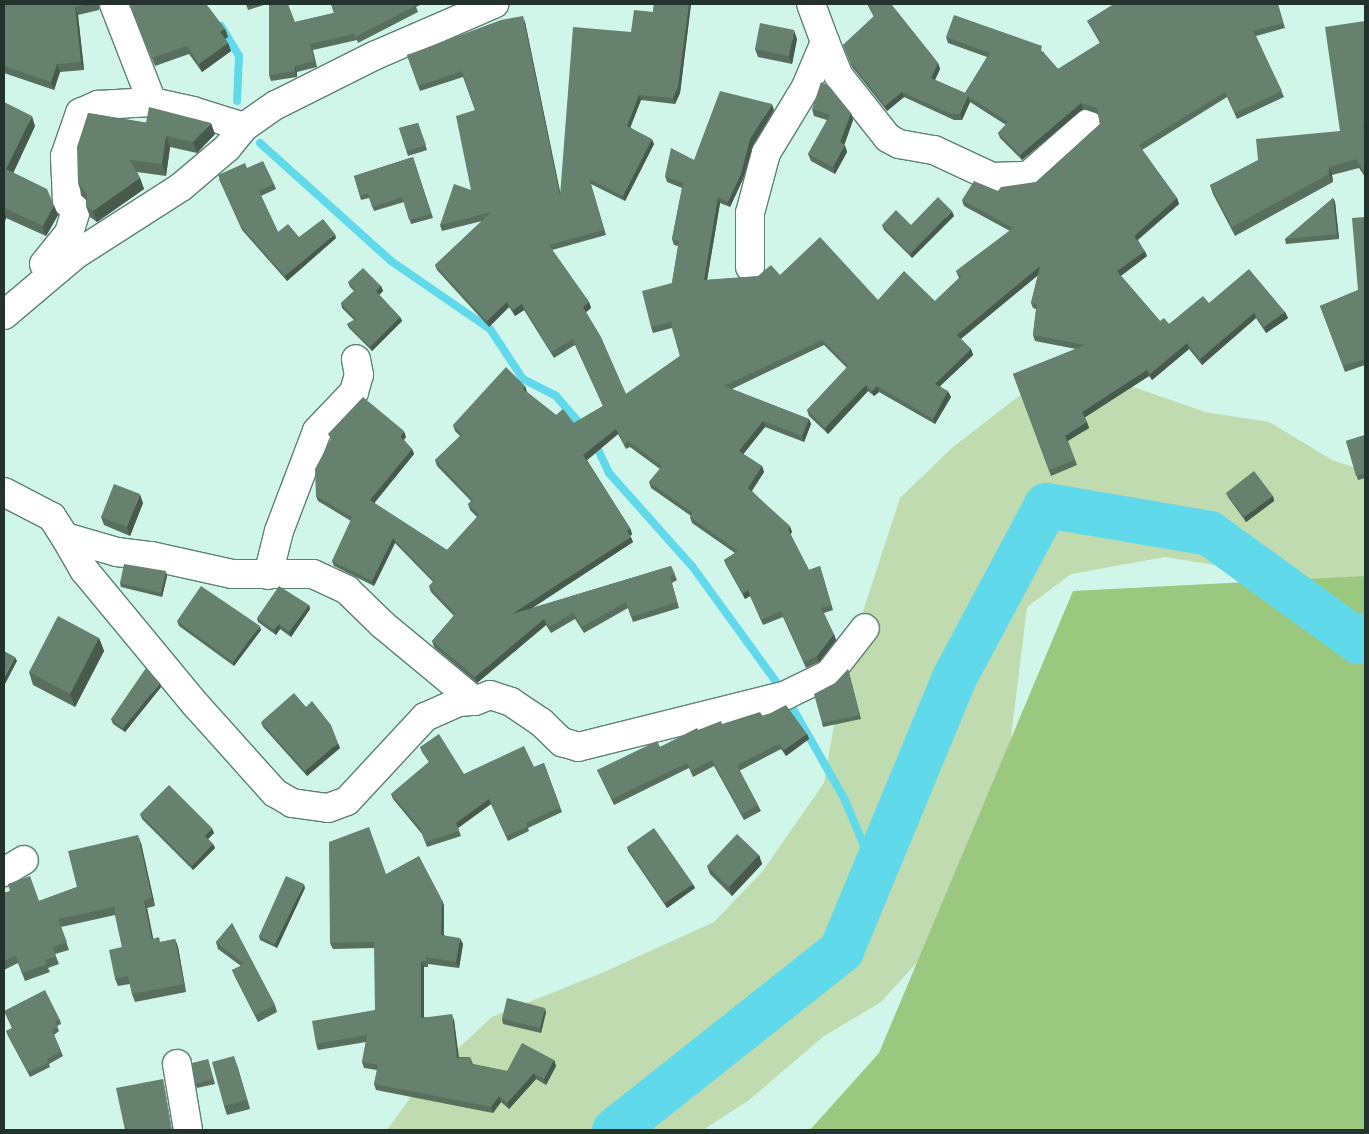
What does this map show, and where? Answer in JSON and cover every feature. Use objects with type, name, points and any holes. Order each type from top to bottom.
[{"type":"street","points":[[114,4],[152,102]]},
{"type":"street","points":[[4,315],[32,289],[74,255],[181,187],[227,148],[244,127],[276,105],[350,68],[494,4]]},
{"type":"street","points":[[811,4],[838,75],[888,138],[898,144],[934,150],[992,177],[1028,176],[1087,124]]},
{"type":"street","points":[[750,267],[750,213],[766,153],[806,87],[825,42]]},
{"type":"street","points":[[32,289],[42,266],[69,234],[76,210],[67,202],[66,156],[80,113],[98,105],[152,102],[192,111],[244,127]]},
{"type":"street","points":[[268,575],[279,531],[316,431],[354,392],[359,375],[356,360]]},
{"type":"street","points":[[4,492],[52,517],[85,571],[196,705],[275,793],[292,802],[328,808],[347,801],[425,717],[459,702],[476,701],[490,695],[511,702],[542,722],[562,742],[578,747],[786,695],[829,674],[865,628]]},
{"type":"street","points":[[65,536],[117,552],[151,556],[232,574],[313,574],[347,590],[383,625],[476,701]]},
{"type":"street","points":[[177,1064],[188,1130]]},
{"type":"green space","points":[[1119,382],[1205,412],[1269,422],[1332,460],[1365,471],[1365,646],[1346,639],[1277,575],[1165,557],[1071,574],[1027,607],[1010,745],[961,914],[881,1002],[824,1036],[749,1100],[703,1130],[387,1130],[421,1083],[492,1017],[604,972],[714,922],[762,872],[824,783],[843,673],[900,498],[953,447],[1019,396]]},
{"type":"green space","points":[[1365,576],[1365,1130],[810,1130],[879,1053],[1073,591]]},
{"type":"building","points":[[4,4],[88,4],[75,7],[81,62],[57,64],[51,82],[4,66]]},
{"type":"building","points":[[129,4],[206,4],[225,29],[220,32],[228,43],[199,64],[187,46],[152,58]]},
{"type":"building","points":[[269,4],[288,4],[295,22],[334,13],[331,4],[415,4],[415,6],[355,37],[354,34],[310,44],[314,61],[295,66],[295,71],[269,75]]},
{"type":"building","points":[[654,4],[689,4],[678,87],[673,98],[639,95],[627,126],[652,139],[623,196],[589,179],[604,230],[549,245],[589,302],[583,307],[601,337],[626,394],[680,356],[671,322],[651,327],[642,291],[672,283],[679,241],[672,239],[683,183],[665,176],[671,148],[694,160],[720,91],[772,104],[750,139],[741,174],[728,202],[718,197],[704,280],[758,276],[771,265],[780,275],[820,237],[878,300],[904,271],[935,301],[961,277],[956,271],[1013,228],[962,200],[974,181],[998,191],[1001,187],[1036,182],[1100,124],[1097,108],[1081,103],[1020,155],[998,133],[1008,122],[968,96],[960,114],[951,114],[902,92],[885,106],[850,61],[843,45],[874,16],[868,4],[891,4],[938,63],[931,78],[965,93],[990,53],[946,37],[954,15],[1042,46],[1041,50],[1058,69],[1101,42],[1087,21],[1114,4],[1277,4],[1283,23],[1253,31],[1282,91],[1235,113],[1225,92],[1139,145],[1177,198],[1134,236],[1145,251],[1117,271],[1160,321],[1164,318],[1169,324],[1203,296],[1209,303],[1249,269],[1285,312],[1264,327],[1254,313],[1200,359],[1187,343],[1150,374],[1147,370],[1082,412],[1087,422],[1065,436],[1075,460],[1049,470],[1013,374],[1085,345],[1033,335],[1037,304],[1031,303],[1040,266],[957,335],[971,349],[935,384],[948,391],[933,419],[877,386],[872,391],[866,385],[825,428],[807,410],[848,366],[822,340],[724,386],[809,419],[802,436],[763,421],[739,451],[762,466],[748,488],[790,526],[788,529],[809,570],[820,566],[831,605],[821,608],[834,634],[817,656],[804,662],[781,611],[761,620],[748,590],[743,594],[724,560],[738,551],[690,517],[693,513],[649,482],[662,466],[628,441],[624,444],[616,429],[583,455],[630,528],[627,531],[631,537],[512,614],[671,566],[675,574],[670,577],[677,602],[631,617],[626,602],[582,627],[573,613],[549,627],[544,619],[475,677],[432,641],[455,614],[429,586],[434,581],[393,538],[372,581],[332,561],[352,517],[316,496],[315,469],[331,439],[328,434],[363,397],[404,431],[400,436],[412,449],[370,500],[447,550],[479,515],[468,504],[473,500],[435,460],[462,435],[453,425],[506,367],[525,386],[523,389],[556,415],[563,409],[574,423],[603,406],[573,339],[551,352],[522,304],[513,310],[507,302],[487,321],[435,265],[491,212],[440,225],[454,184],[471,190],[456,116],[475,110],[462,71],[418,86],[407,55],[501,20],[523,16],[560,196],[573,27],[631,32],[634,10],[653,12]]},
{"type":"building","points":[[1365,21],[1365,126],[1363,126],[1365,133],[1365,173],[1356,159],[1329,167],[1329,174],[1232,227],[1210,185],[1258,160],[1256,139],[1340,131],[1325,27]]},
{"type":"building","points":[[760,23],[794,30],[789,56],[755,49]]},
{"type":"building","points":[[821,82],[829,86],[851,113],[840,142],[845,145],[833,167],[808,154],[830,115],[812,109]]},
{"type":"building","points":[[4,102],[32,116],[6,169],[47,189],[54,205],[43,226],[4,208]]},
{"type":"building","points":[[149,107],[211,123],[193,142],[166,136],[162,164],[130,160],[140,178],[93,211],[86,206],[87,194],[78,183],[77,147],[88,113],[146,123]]},
{"type":"building","points":[[418,123],[426,145],[407,151],[399,128]]},
{"type":"building","points":[[413,157],[431,214],[409,220],[402,197],[372,207],[368,193],[360,196],[354,176]]},
{"type":"building","points":[[263,161],[274,184],[259,191],[278,232],[288,224],[299,237],[323,219],[335,234],[285,276],[240,225],[218,175],[245,163],[247,168]]},
{"type":"building","points":[[938,197],[952,211],[910,254],[882,225],[896,210],[911,225]]},
{"type":"building","points":[[1333,198],[1337,234],[1285,239]]},
{"type":"building","points":[[1365,217],[1365,359],[1343,366],[1320,306],[1358,290],[1352,218]]},
{"type":"building","points":[[363,268],[381,286],[376,291],[400,317],[370,347],[347,324],[356,319],[341,303],[355,290],[348,282]]},
{"type":"building","points":[[1365,435],[1365,473],[1356,476],[1346,441]]},
{"type":"building","points":[[1254,471],[1273,496],[1244,517],[1226,493]]},
{"type":"building","points":[[114,484],[140,494],[127,527],[101,517]]},
{"type":"building","points":[[124,564],[166,571],[161,593],[120,583]]},
{"type":"building","points":[[201,586],[260,626],[233,662],[177,621]]},
{"type":"building","points":[[279,586],[309,605],[289,632],[279,624],[274,630],[257,618]]},
{"type":"building","points":[[58,616],[99,638],[70,694],[29,672]]},
{"type":"building","points":[[4,651],[15,657],[4,678]]},
{"type":"building","points":[[146,668],[160,683],[123,728],[111,719]]},
{"type":"building","points":[[848,669],[860,715],[822,723],[814,694],[835,683]]},
{"type":"building","points":[[294,693],[306,707],[312,701],[331,725],[338,743],[305,771],[261,722]]},
{"type":"building","points":[[786,705],[807,734],[784,750],[779,744],[737,765],[758,805],[742,814],[712,760],[691,771],[687,763],[612,799],[597,770],[657,741],[660,747],[697,728],[698,730],[721,721],[722,724],[760,712],[763,717]]},
{"type":"building","points":[[439,734],[464,774],[524,746],[534,767],[544,763],[560,807],[526,823],[527,827],[506,836],[489,799],[456,823],[459,831],[425,842],[421,829],[391,794],[429,762],[420,747]]},
{"type":"building","points":[[169,785],[212,828],[205,836],[213,844],[192,866],[140,814]]},
{"type":"building","points":[[369,827],[386,874],[419,856],[442,900],[441,935],[460,938],[456,962],[426,957],[426,961],[421,961],[421,1018],[452,1014],[457,1058],[470,1057],[471,1064],[507,1071],[522,1043],[554,1060],[544,1079],[534,1073],[507,1103],[499,1096],[491,1107],[374,1084],[378,1065],[362,1062],[367,1035],[316,1044],[312,1021],[375,1010],[374,942],[330,943],[329,842]]},
{"type":"building","points":[[654,828],[693,884],[665,903],[627,847]]},
{"type":"building","points":[[737,834],[759,855],[729,887],[707,866]]},
{"type":"building","points":[[138,835],[152,898],[144,900],[152,939],[159,937],[160,942],[175,939],[184,984],[132,994],[128,976],[115,979],[109,950],[122,947],[114,907],[58,919],[67,942],[53,947],[56,957],[45,960],[47,964],[22,973],[16,956],[4,961],[4,893],[10,891],[8,884],[30,876],[39,901],[77,887],[68,851]]},
{"type":"building","points":[[286,876],[304,884],[275,944],[259,936]]},
{"type":"building","points":[[232,923],[275,1005],[255,1015],[232,970],[244,964],[216,942]]},
{"type":"building","points":[[45,990],[60,1020],[55,1021],[58,1027],[52,1030],[61,1051],[47,1059],[48,1063],[28,1072],[6,1031],[13,1028],[4,1011]]},
{"type":"building","points":[[507,998],[545,1008],[540,1028],[502,1019]]},
{"type":"building","points":[[234,1056],[247,1100],[224,1106],[212,1062]]},
{"type":"building","points":[[208,1059],[213,1079],[195,1084],[192,1063]]},
{"type":"building","points":[[163,1079],[172,1130],[125,1130],[116,1088]]},
{"type":"waterway","points":[[221,26],[239,56],[237,101]]},
{"type":"waterway","points":[[260,143],[391,261],[490,329],[523,379],[555,395],[584,428]]},
{"type":"waterway","points":[[595,443],[609,473],[692,566],[782,690]]},
{"type":"waterway","points":[[614,1130],[841,950],[953,679],[1046,505],[1209,533],[1358,641],[1365,636]]},
{"type":"waterway","points":[[788,700],[844,798],[874,869]]}]
